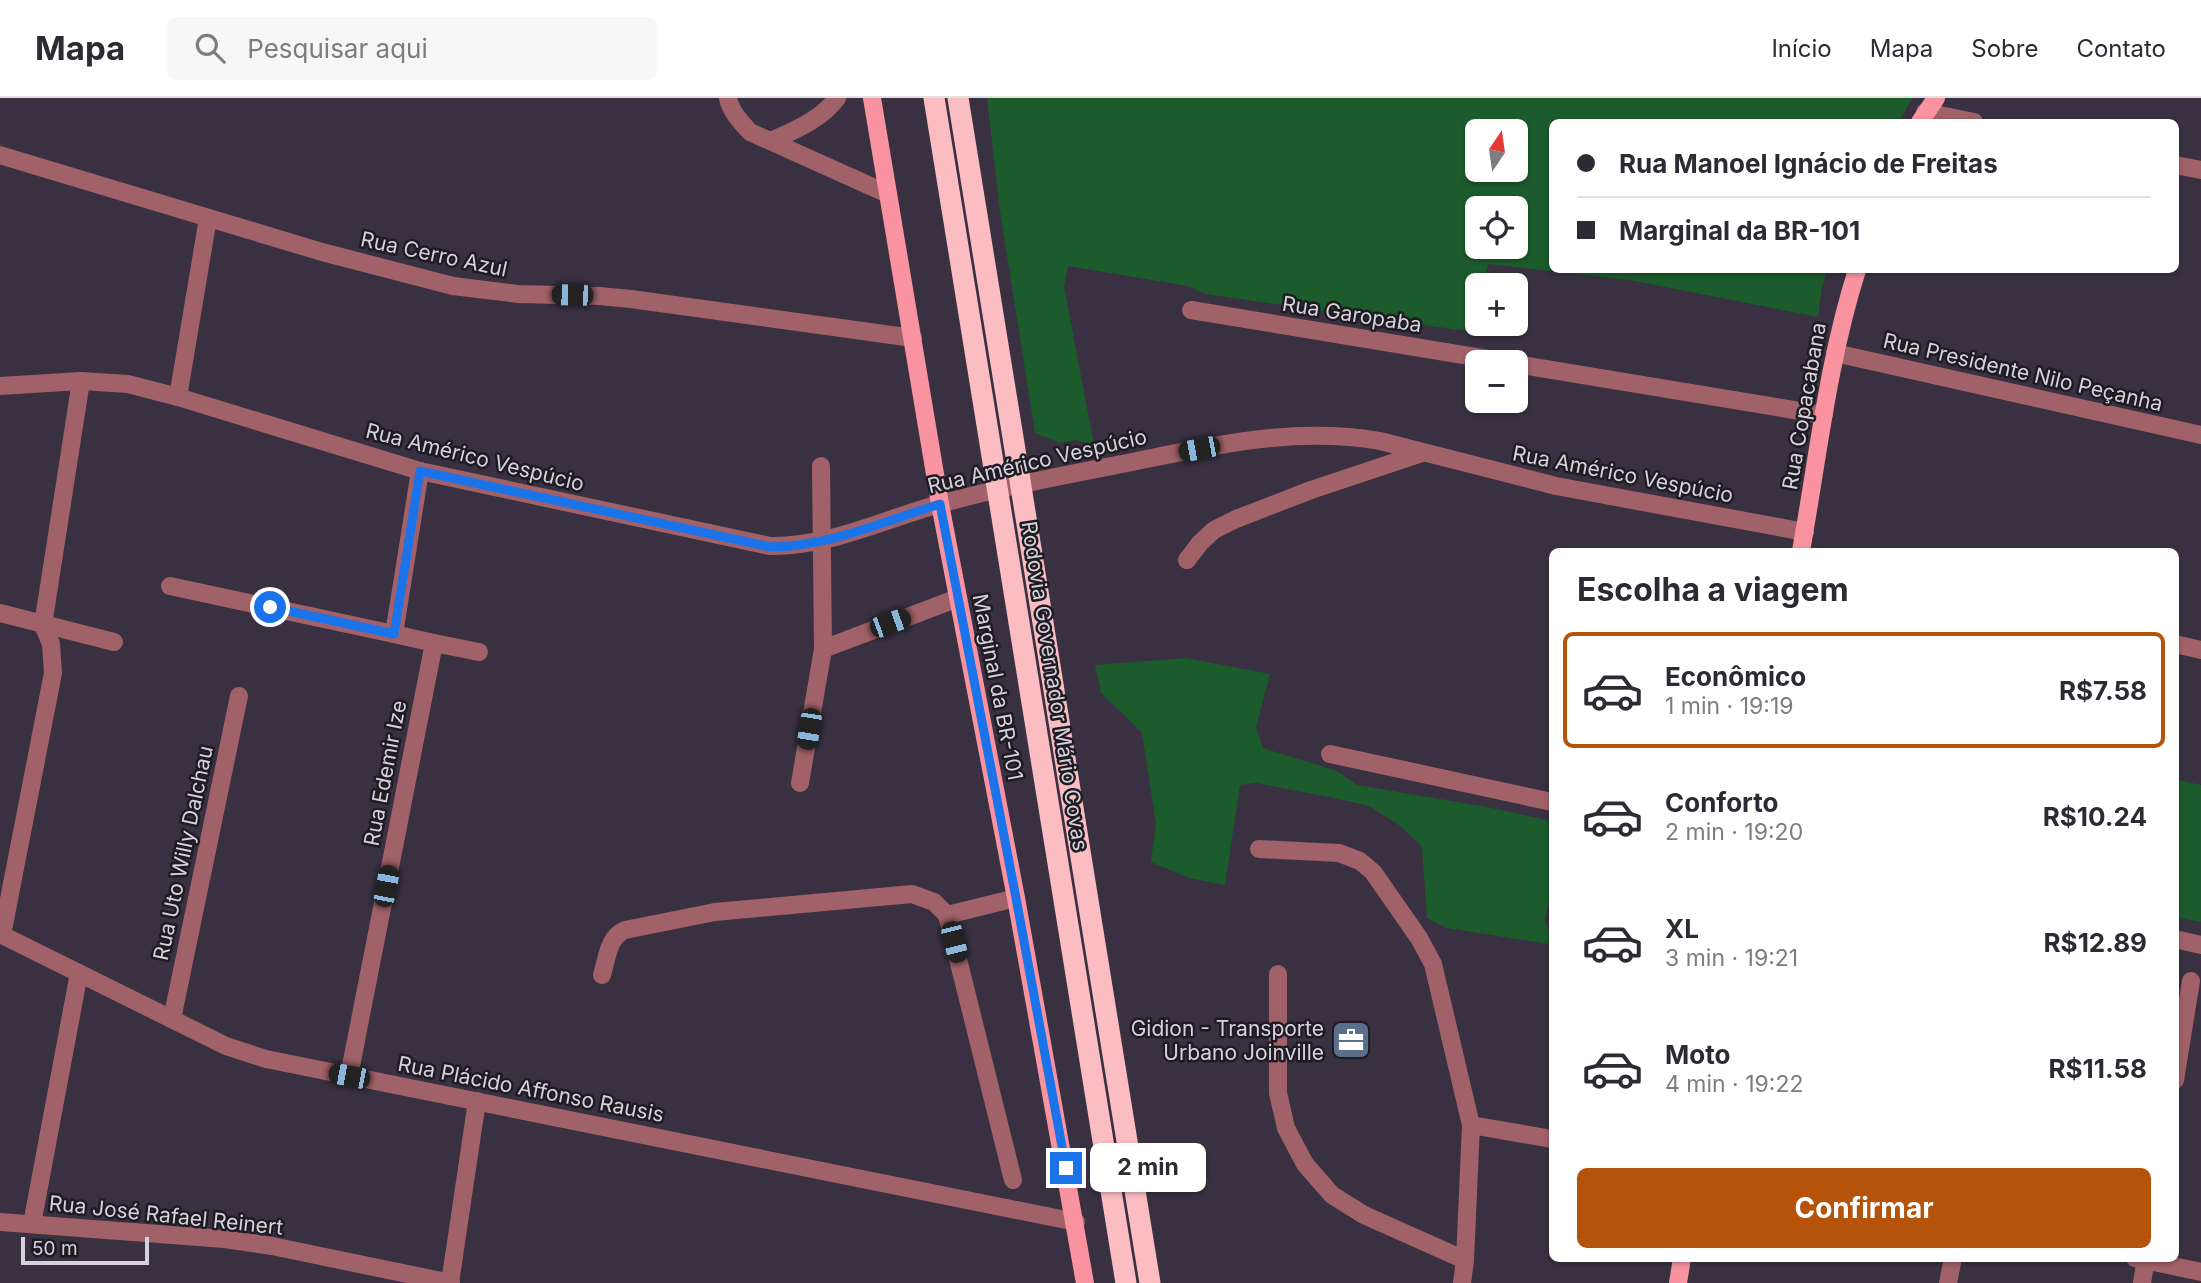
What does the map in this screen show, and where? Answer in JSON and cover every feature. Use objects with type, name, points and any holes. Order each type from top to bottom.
[{"type":"highway","name":"Rodovia Governador Mário Covas","points":[[934,98],[1126,1283]]},
{"type":"highway","name":"Rodovia Governador Mário Covas","points":[[958,98],[1150,1283]]},
{"type":"main road","name":"Marginal da BR-101","points":[[872,98],[940,504],[1016,898],[1085,1283]]},
{"type":"main road","name":"Rua Copacabana","points":[[1802,548],[1835,353],[1856,273]]},
{"type":"main road","points":[[1678,1283],[1681,1262]]},
{"type":"street","points":[[728,98],[738,118],[750,132],[773,140],[888,194]]},
{"type":"street","points":[[773,140],[804,125],[832,106],[837,98]]},
{"type":"street","points":[[1927,111],[1961,119]]},
{"type":"street","name":"Rua Cerro Azul","points":[[0,155],[357,262],[453,286],[518,294],[631,299],[913,338]]},
{"type":"street","points":[[2179,166],[2201,170]]},
{"type":"street","points":[[178,397],[208,218]]},
{"type":"street","name":"Rua Garopaba","points":[[1191,310],[1465,355]]},
{"type":"street","name":"Rua Presidente Nilo Peçanha","points":[[1835,353],[2201,435]]},
{"type":"street","points":[[1528,366],[1824,415]]},
{"type":"street","points":[[1,935],[53,673],[51,644],[43,625],[81,381]]},
{"type":"street","name":"Rua Américo Vespúcio","points":[[0,386],[81,381],[128,384],[420,471],[770,547],[795,547],[823,541],[940,504],[1110,466],[1256,438],[1314,435],[1357,437],[1556,486],[1805,532]]},
{"type":"street","points":[[1187,560],[1200,542],[1214,530],[1236,519],[1311,490],[1422,453]]},
{"type":"street","points":[[800,783],[823,649],[821,466]]},
{"type":"street","points":[[394,634],[420,471]]},
{"type":"street","points":[[170,586],[479,652]]},
{"type":"street","points":[[823,649],[958,598]]},
{"type":"street","points":[[0,613],[114,642]]},
{"type":"street","name":"Rua Edemir Ize","points":[[349,1076],[434,643]]},
{"type":"street","points":[[2179,645],[2201,650]]},
{"type":"street","name":"Rua Uto Willy Dalchau","points":[[172,1019],[239,696]]},
{"type":"street","points":[[1330,754],[1549,801]]},
{"type":"street","points":[[1259,849],[1339,853],[1360,861],[1373,872],[1419,938],[1433,964],[1471,1125],[1462,1283]]},
{"type":"street","points":[[602,975],[612,940],[617,933],[715,912],[912,894],[934,902],[947,915],[1013,1180]]},
{"type":"street","points":[[947,915],[1016,898]]},
{"type":"street","name":"Rua Plácido Affonso Rausis","points":[[1,935],[226,1046],[246,1053],[1076,1222]]},
{"type":"street","points":[[2179,940],[2201,945]]},
{"type":"street","points":[[32,1224],[79,973]]},
{"type":"street","points":[[1278,974],[1278,1093],[1286,1128],[1305,1164],[1332,1195],[1364,1215],[1465,1260]]},
{"type":"street","points":[[2179,1052],[2189,981]]},
{"type":"street","points":[[451,1283],[477,1101]]},
{"type":"street","points":[[1471,1125],[1549,1138]]},
{"type":"street","name":"Rua José Rafael Reinert","points":[[0,1222],[225,1239],[272,1246],[451,1283]]},
{"type":"street","points":[[1948,1283],[1952,1262]]},
{"type":"street","points":[[2142,1262],[2142,1283]]},
{"type":"street","points":[[2156,1262],[2201,1272]]},
{"type":"green space","points":[[987,98],[1912,98],[1901,119],[1549,119],[1549,271],[1488,264],[1486,273],[1465,273],[1465,331],[1205,294],[1188,286],[1068,266],[1064,286],[1094,445],[1075,440],[1060,443],[1035,433],[1000,211]]},
{"type":"green space","points":[[1568,273],[1827,273],[1822,286],[1818,317],[1630,280]]},
{"type":"green space","points":[[1186,658],[1270,674],[1256,727],[1263,748],[1337,771],[1357,785],[1549,821],[1549,903],[1545,921],[1549,931],[1549,944],[1447,928],[1427,918],[1422,846],[1399,825],[1369,806],[1334,798],[1256,783],[1240,785],[1225,885],[1189,878],[1151,862],[1156,824],[1142,733],[1101,693],[1095,665]]},
{"type":"green space","points":[[2179,780],[2201,785],[2201,922],[2179,918]]},
{"type":"place","name":"Gidion - Transporte Urbano Joinville","points":[[1351,1040]]},
{"type":"route","points":[[270,607],[394,634],[420,471],[770,547],[795,547],[823,541],[940,504],[1066,1168]]}]
